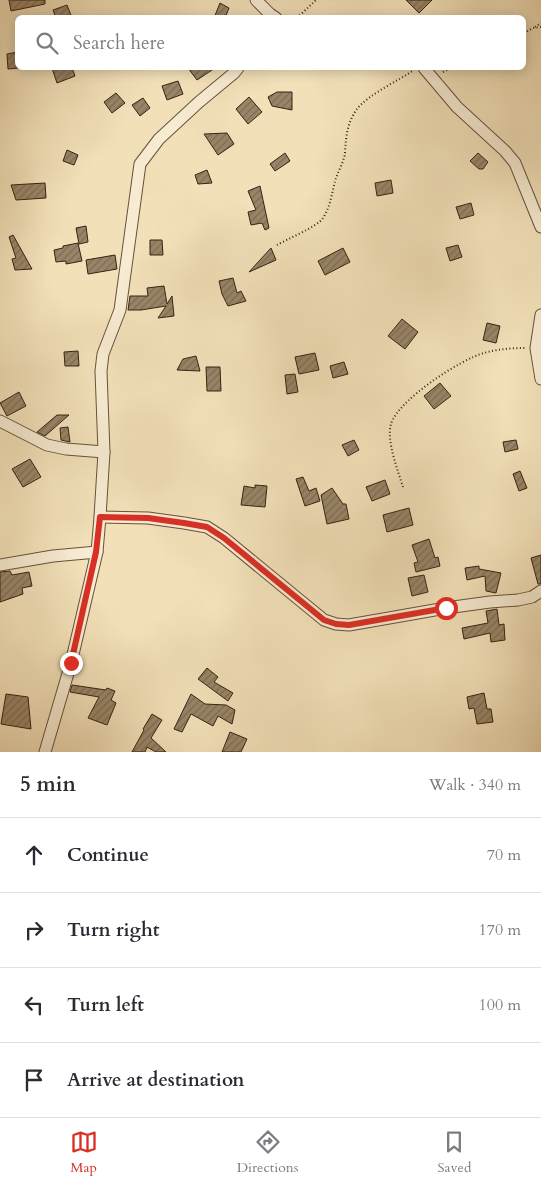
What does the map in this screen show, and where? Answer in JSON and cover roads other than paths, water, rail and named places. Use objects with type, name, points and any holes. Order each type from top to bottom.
[{"type":"street","points":[[256,0],[271,15]]},
{"type":"street","points":[[44,752],[71,663],[96,552],[104,452],[101,371],[103,354],[120,310],[140,164],[159,139],[236,70]]},
{"type":"street","points":[[426,70],[457,107],[505,150],[515,163],[541,227]]},
{"type":"street","points":[[541,314],[536,348],[541,379]]},
{"type":"street","points":[[0,421],[47,445],[66,449],[104,452]]},
{"type":"street","points":[[100,517],[148,518],[207,527],[224,538],[324,620],[336,624],[349,625],[446,608],[532,598],[541,591]]},
{"type":"street","points":[[0,565],[53,556],[96,552]]}]
